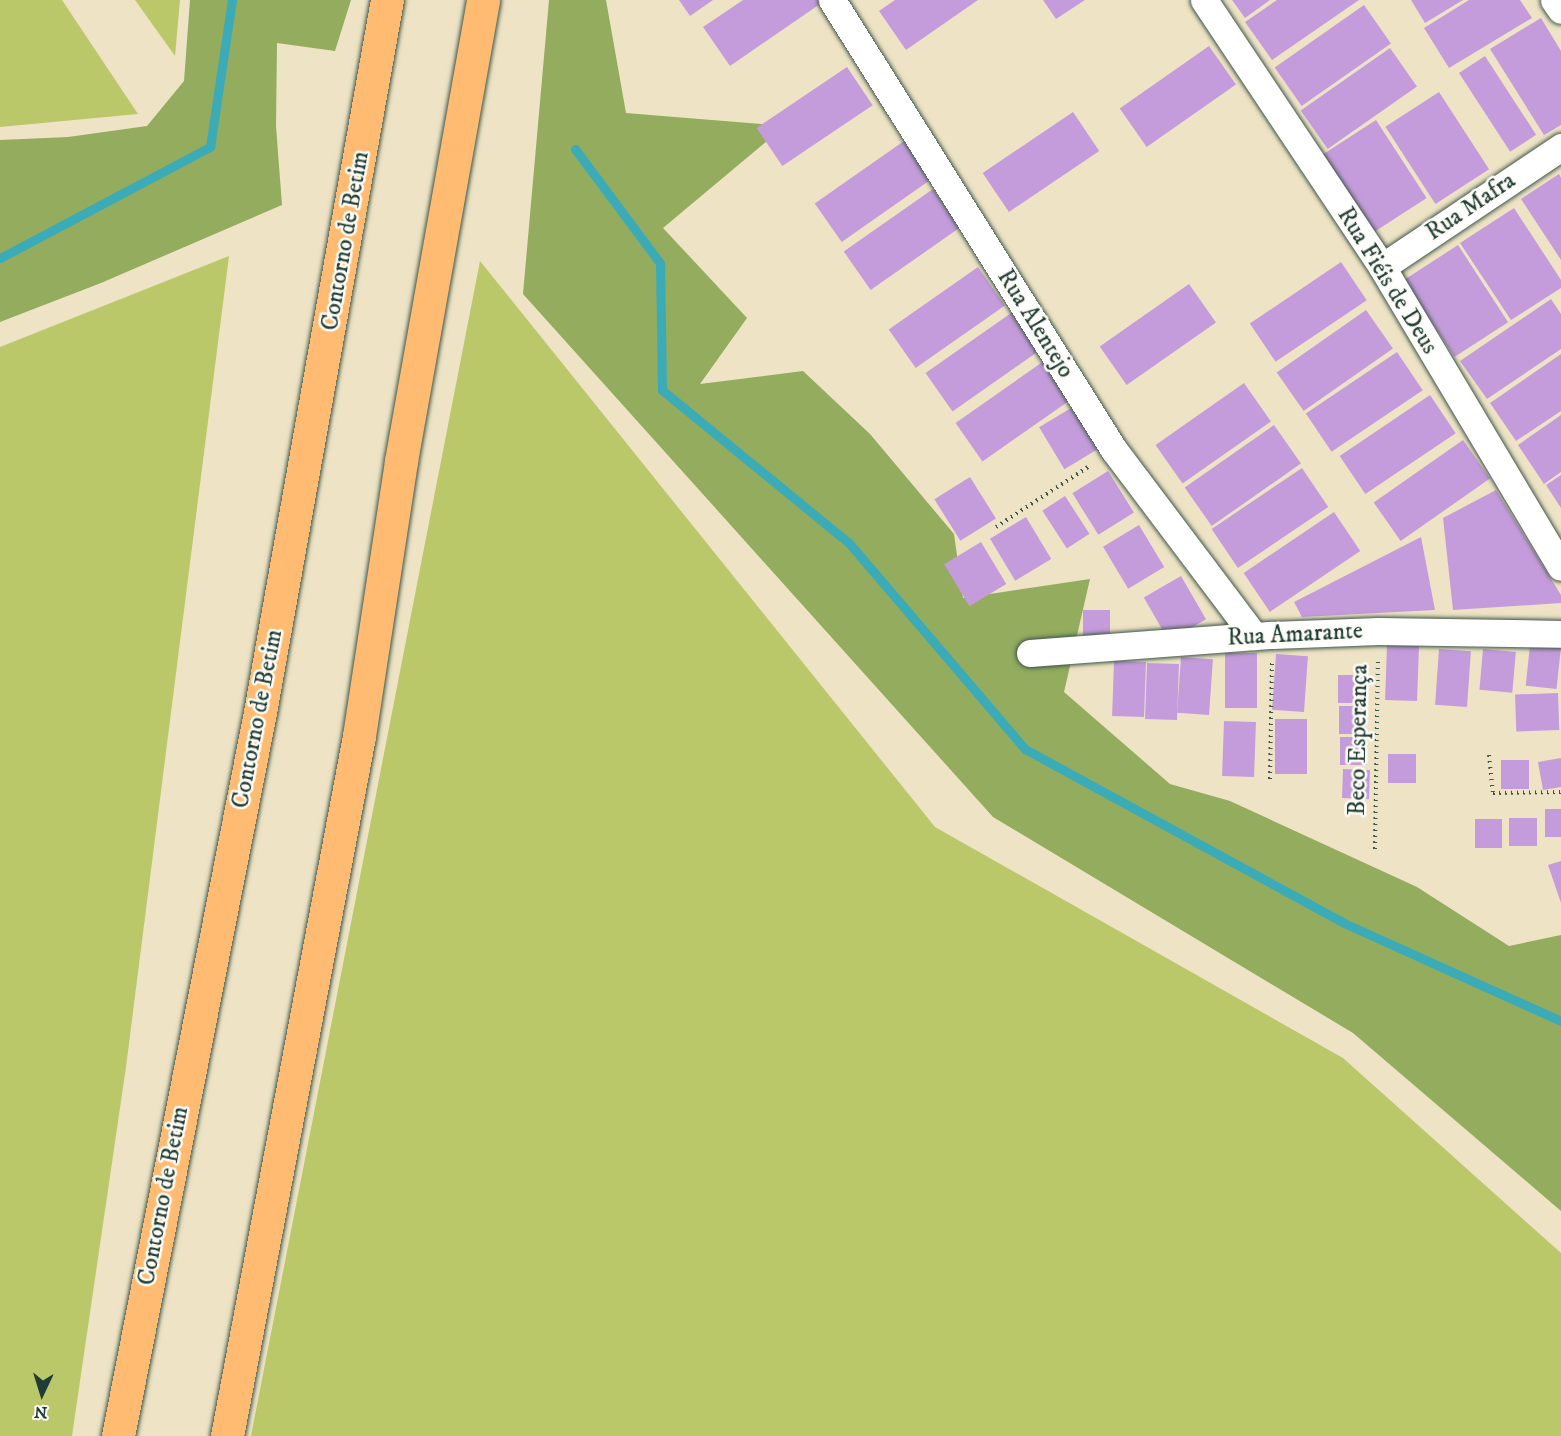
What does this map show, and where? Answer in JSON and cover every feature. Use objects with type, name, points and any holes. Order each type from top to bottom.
[{"type":"highway","name":"Contorno de Betim","points":[[118,1436],[264,689],[387,0]]},
{"type":"highway","points":[[227,1436],[359,736],[402,462],[483,0]]},
{"type":"street","name":"Rua Alentejo","points":[[832,0],[1114,450],[1263,636]]},
{"type":"street","name":"Rua Fiéis de Deus","points":[[1204,0],[1382,267],[1561,567]]},
{"type":"street","points":[[1554,0],[1561,10]]},
{"type":"street","name":"Rua Mafra","points":[[1382,267],[1561,147]]},
{"type":"street","name":"Rua Amarante","points":[[1030,653],[1263,636],[1378,631],[1561,634]]},
{"type":"path","points":[[996,527],[1114,450]]},
{"type":"path","name":"Beco Esperança","points":[[1375,849],[1378,631]]},
{"type":"path","points":[[1263,636],[1270,779]]},
{"type":"path","points":[[1489,755],[1493,793],[1561,792]]},
{"type":"green space","points":[[0,0],[62,0],[138,114],[0,127]]},
{"type":"green space","points":[[135,0],[180,0],[175,56]]},
{"type":"green space","points":[[190,0],[351,0],[335,51],[277,43],[276,126],[282,205],[101,283],[0,322],[0,140],[68,137],[147,126],[184,81]]},
{"type":"green space","points":[[549,0],[606,0],[626,113],[785,126],[663,228],[747,318],[700,384],[803,371],[870,434],[954,534],[963,598],[1090,579],[1064,692],[1170,784],[1230,801],[1417,887],[1509,946],[1561,935],[1561,1211],[1353,1033],[993,817],[523,294]]},
{"type":"green space","points":[[229,256],[126,1067],[72,1436],[0,1436],[0,347]]},
{"type":"green space","points":[[480,261],[935,827],[1343,1058],[1561,1253],[1561,1436],[251,1436]]},
{"type":"building","points":[[679,0],[713,0],[690,16]]},
{"type":"building","points":[[743,0],[818,0],[820,4],[730,66],[703,27]]},
{"type":"building","points":[[895,0],[978,0],[906,50],[879,11]]},
{"type":"building","points":[[1043,0],[1085,0],[1056,19]]},
{"type":"building","points":[[1232,0],[1270,0],[1245,18]]},
{"type":"building","points":[[1277,0],[1359,0],[1272,60],[1245,22]]},
{"type":"building","points":[[1411,0],[1463,0],[1425,23]]},
{"type":"building","points":[[1469,0],[1520,0],[1532,18],[1449,68],[1424,28]]},
{"type":"building","points":[[1364,5],[1391,44],[1302,106],[1275,68]]},
{"type":"building","points":[[1541,18],[1561,51],[1561,125],[1544,135],[1490,49]]},
{"type":"building","points":[[1209,46],[1236,85],[1147,147],[1120,109]]},
{"type":"building","points":[[1390,48],[1417,87],[1328,149],[1301,111]]},
{"type":"building","points":[[1485,56],[1536,135],[1510,152],[1459,73]]},
{"type":"building","points":[[847,67],[873,105],[782,166],[757,128]]},
{"type":"building","points":[[1439,92],[1489,169],[1435,204],[1385,127]]},
{"type":"building","points":[[1073,112],[1099,151],[1009,212],[983,173]]},
{"type":"building","points":[[1376,120],[1427,198],[1373,233],[1322,155]]},
{"type":"building","points":[[904,141],[931,180],[842,242],[815,204]]},
{"type":"building","points":[[1559,174],[1561,178],[1561,260],[1521,199]]},
{"type":"building","points":[[933,189],[960,228],[871,290],[844,252]]},
{"type":"building","points":[[1514,208],[1561,280],[1561,288],[1511,320],[1460,243]]},
{"type":"building","points":[[1458,245],[1508,322],[1454,357],[1404,280]]},
{"type":"building","points":[[1341,262],[1367,300],[1276,362],[1250,324]]},
{"type":"building","points":[[978,267],[1005,306],[916,368],[889,330]]},
{"type":"building","points":[[1189,284],[1216,323],[1127,385],[1100,347]]},
{"type":"building","points":[[1551,299],[1561,314],[1561,349],[1487,399],[1460,361]]},
{"type":"building","points":[[1366,310],[1393,349],[1304,411],[1277,373]]},
{"type":"building","points":[[1014,311],[1041,350],[952,411],[926,373]]},
{"type":"building","points":[[1397,352],[1423,390],[1332,452],[1306,414]]},
{"type":"building","points":[[1561,354],[1561,411],[1516,441],[1490,403]]},
{"type":"building","points":[[1044,361],[1071,400],[982,461],[956,423]]},
{"type":"building","points":[[1244,383],[1271,422],[1182,483],[1156,445]]},
{"type":"building","points":[[1430,395],[1456,433],[1365,494],[1340,456]]},
{"type":"building","points":[[1076,405],[1101,447],[1064,469],[1039,427]]},
{"type":"building","points":[[1561,415],[1561,472],[1544,484],[1518,445]]},
{"type":"building","points":[[1274,425],[1301,464],[1212,526],[1185,488]]},
{"type":"building","points":[[1463,440],[1490,479],[1401,541],[1374,503]]},
{"type":"building","points":[[1302,468],[1328,507],[1238,568],[1212,529]]},
{"type":"building","points":[[1108,471],[1134,513],[1098,535],[1072,493]]},
{"type":"building","points":[[1561,475],[1561,508],[1546,485]]},
{"type":"building","points":[[970,477],[996,519],[960,541],[934,499]]},
{"type":"building","points":[[1496,490],[1561,595],[1561,603],[1453,610],[1443,518]]},
{"type":"building","points":[[1065,496],[1090,534],[1067,548],[1042,511]]},
{"type":"building","points":[[1334,512],[1360,551],[1270,612],[1244,573]]},
{"type":"building","points":[[1026,517],[1051,559],[1015,581],[990,539]]},
{"type":"building","points":[[1139,525],[1164,567],[1128,589],[1103,547]]},
{"type":"building","points":[[1421,537],[1435,610],[1302,617],[1294,602]]},
{"type":"building","points":[[981,542],[1006,584],[969,606],[944,564]]},
{"type":"building","points":[[1181,576],[1206,619],[1169,641],[1144,598]]},
{"type":"building","points":[[1083,610],[1110,610],[1110,638],[1083,638]]},
{"type":"building","points":[[1387,645],[1419,646],[1417,701],[1385,700]]},
{"type":"building","points":[[1530,645],[1561,648],[1557,689],[1526,686]]},
{"type":"building","points":[[1439,649],[1471,651],[1467,707],[1435,705]]},
{"type":"building","points":[[1483,649],[1516,652],[1512,693],[1479,690]]},
{"type":"building","points":[[1225,653],[1257,653],[1257,708],[1225,708]]},
{"type":"building","points":[[1276,654],[1308,656],[1304,712],[1272,710]]},
{"type":"building","points":[[1181,657],[1213,659],[1209,715],[1177,713]]},
{"type":"building","points":[[1114,661],[1146,662],[1144,717],[1112,716]]},
{"type":"building","points":[[1147,663],[1179,664],[1177,720],[1145,719]]},
{"type":"building","points":[[1338,675],[1365,675],[1365,703],[1338,703]]},
{"type":"building","points":[[1558,693],[1559,730],[1516,731],[1515,695]]},
{"type":"building","points":[[1339,706],[1366,706],[1366,734],[1339,734]]},
{"type":"building","points":[[1275,719],[1307,719],[1307,774],[1275,774]]},
{"type":"building","points":[[1224,721],[1256,722],[1254,777],[1222,776]]},
{"type":"building","points":[[1340,737],[1367,737],[1367,765],[1340,765]]},
{"type":"building","points":[[1388,754],[1416,754],[1416,783],[1388,783]]},
{"type":"building","points":[[1561,758],[1561,787],[1543,790],[1538,762]]},
{"type":"building","points":[[1501,760],[1529,760],[1529,789],[1501,789]]},
{"type":"building","points":[[1343,769],[1370,770],[1369,799],[1342,798]]},
{"type":"building","points":[[1545,809],[1561,809],[1561,837],[1545,837]]},
{"type":"building","points":[[1509,818],[1537,818],[1537,846],[1509,846]]},
{"type":"building","points":[[1475,819],[1502,819],[1502,848],[1475,848]]},
{"type":"building","points":[[1561,861],[1561,903],[1548,865]]},
{"type":"waterway","points":[[0,258],[210,147],[232,0]]},
{"type":"waterway","points":[[575,149],[660,263],[662,390],[849,543],[1025,749],[1344,923],[1561,1021]]}]
